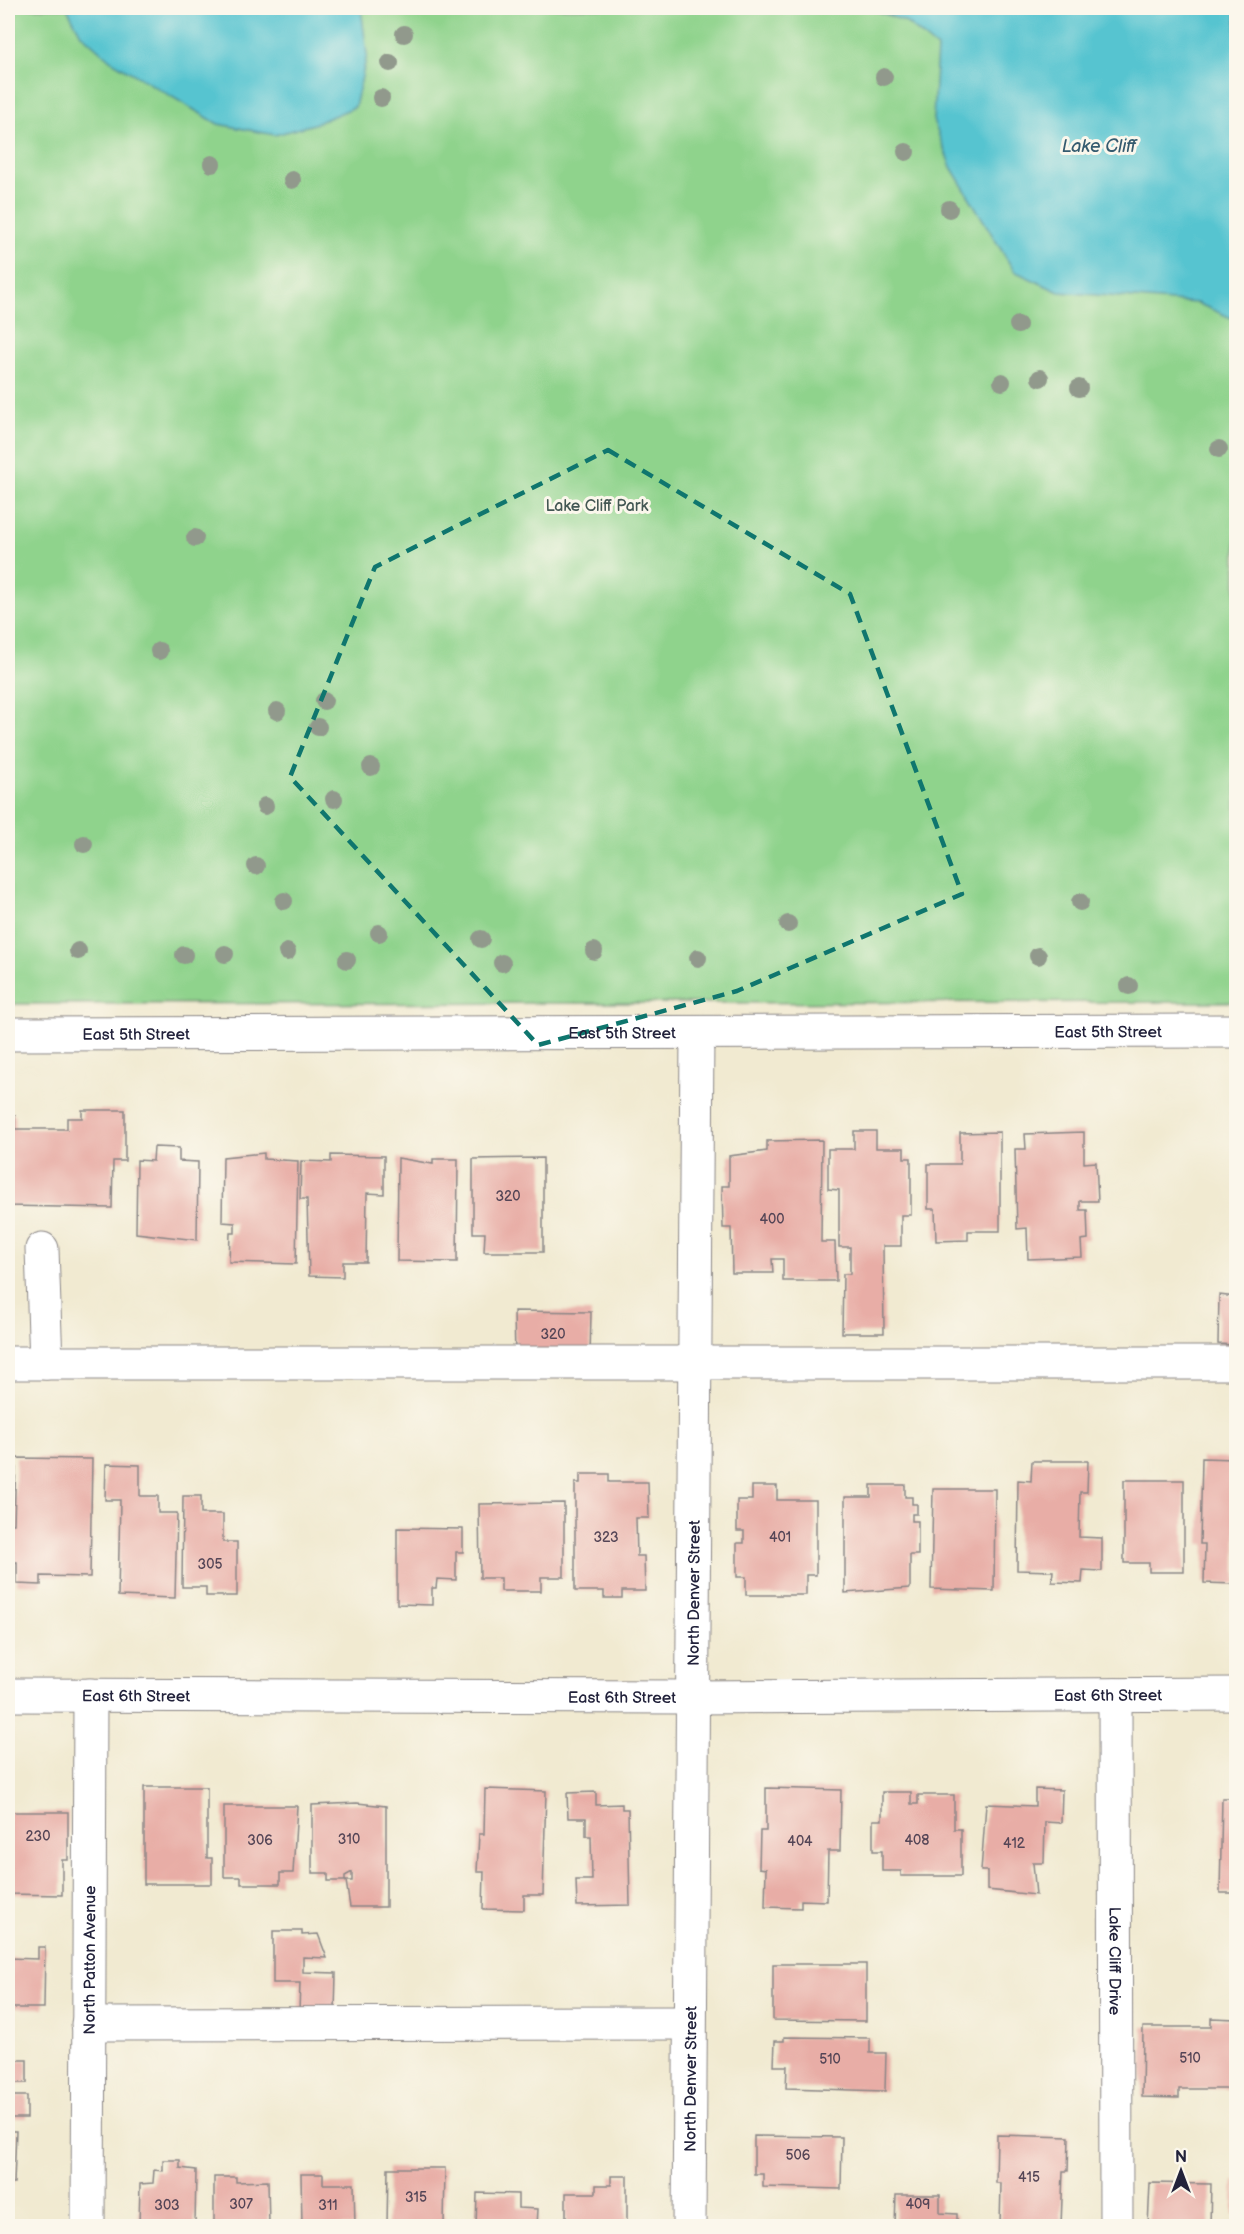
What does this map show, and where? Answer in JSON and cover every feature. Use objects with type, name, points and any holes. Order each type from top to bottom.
[{"type":"street","name":"East 5th Street","points":[[8,1034],[1236,1031]]},
{"type":"street","name":"North Denver Street","points":[[689,2226],[697,1033]]},
{"type":"street","points":[[42,1249],[46,1363]]},
{"type":"street","points":[[8,1363],[1236,1363]]},
{"type":"street","name":"East 6th Street","points":[[8,1695],[693,1697],[1236,1694]]},
{"type":"street","name":"North Patton Avenue","points":[[88,2226],[90,1695]]},
{"type":"street","name":"Lake Cliff Drive","points":[[1115,1695],[1116,2226]]},
{"type":"street","points":[[88,2024],[689,2023]]},
{"type":"highlighted area","points":[[608,450],[850,594],[962,894],[737,991],[538,1045],[290,777],[375,567]]},
{"type":"green space","name":"Lake Cliff Park","points":[[8,8],[1236,8],[1236,1002],[8,1004]]},
{"type":"water","points":[[67,8],[361,8],[367,55],[355,107],[314,124],[275,135],[218,124],[110,60],[81,34]]},
{"type":"water","name":"Lake Cliff","points":[[868,8],[1236,8],[1236,320],[1197,303],[1059,292],[1014,271],[951,167],[933,120],[937,48],[904,21]]},
{"type":"building","points":[[82,1110],[125,1110],[125,1161],[113,1161],[112,1208],[8,1206],[8,1114],[15,1115],[15,1129],[67,1129],[67,1118],[82,1118]]},
{"type":"building","points":[[854,1131],[876,1131],[876,1148],[904,1148],[904,1158],[911,1158],[911,1215],[901,1215],[901,1246],[883,1246],[884,1333],[842,1333],[843,1274],[850,1274],[850,1247],[839,1247],[839,1190],[828,1189],[828,1149],[854,1149]]},
{"type":"building","points":[[1000,1132],[1000,1231],[968,1231],[968,1240],[936,1241],[935,1209],[928,1209],[928,1164],[960,1164],[960,1133]]},
{"type":"building","points":[[1084,1132],[1084,1163],[1096,1162],[1098,1201],[1080,1201],[1080,1210],[1087,1210],[1088,1239],[1081,1240],[1082,1257],[1028,1259],[1027,1228],[1017,1229],[1015,1149],[1026,1149],[1025,1134]]},
{"type":"building","points":[[822,1140],[821,1242],[835,1242],[836,1281],[783,1281],[783,1259],[772,1259],[773,1273],[732,1273],[731,1228],[723,1228],[722,1186],[729,1186],[729,1156],[767,1151],[767,1141]]},
{"type":"building","points":[[154,1147],[179,1148],[179,1161],[198,1162],[197,1240],[136,1233],[137,1160],[153,1161]]},
{"type":"building","points":[[264,1153],[264,1159],[298,1161],[296,1264],[229,1262],[230,1233],[235,1233],[235,1223],[222,1222],[223,1157]]},
{"type":"building","points":[[331,1155],[384,1156],[384,1194],[367,1193],[366,1262],[343,1262],[343,1277],[309,1276],[307,1199],[300,1199],[301,1161],[331,1162]]},
{"type":"building","points":[[398,1158],[433,1164],[433,1159],[458,1159],[457,1262],[397,1261]]},
{"type":"building","points":[[543,1158],[543,1252],[484,1252],[485,1233],[473,1233],[473,1159]]},
{"type":"building","points":[[1219,1295],[1236,1297],[1236,1345],[1218,1344]]},
{"type":"building","points":[[514,1311],[591,1312],[590,1357],[515,1357]]},
{"type":"building","points":[[16,1458],[92,1459],[90,1577],[41,1576],[41,1585],[17,1584],[17,1562],[13,1562],[12,1582],[8,1581],[8,1524],[14,1524]]},
{"type":"building","points":[[1202,1458],[1236,1459],[1236,1584],[1204,1583],[1205,1544],[1200,1544]]},
{"type":"building","points":[[1032,1461],[1088,1461],[1087,1492],[1080,1492],[1079,1537],[1102,1538],[1102,1571],[1083,1570],[1082,1583],[1052,1582],[1053,1571],[1017,1570],[1018,1480],[1031,1481]]},
{"type":"building","points":[[106,1464],[140,1465],[140,1496],[158,1496],[158,1513],[177,1513],[175,1598],[118,1596],[120,1500],[105,1500]]},
{"type":"building","points":[[580,1474],[609,1474],[609,1482],[648,1482],[649,1518],[636,1518],[637,1556],[644,1556],[645,1591],[622,1591],[622,1598],[604,1598],[604,1591],[575,1591],[575,1483],[580,1483]]},
{"type":"building","points":[[1124,1480],[1184,1480],[1184,1572],[1149,1572],[1149,1563],[1124,1563]]},
{"type":"building","points":[[871,1485],[905,1485],[905,1497],[912,1497],[912,1504],[917,1504],[917,1514],[912,1514],[912,1521],[918,1521],[918,1555],[910,1555],[910,1588],[845,1593],[845,1497],[871,1497]]},
{"type":"building","points":[[752,1486],[777,1486],[777,1500],[816,1500],[816,1575],[806,1575],[806,1595],[746,1595],[746,1577],[737,1577],[737,1543],[744,1543],[744,1531],[737,1531],[737,1500],[752,1500]]},
{"type":"building","points":[[933,1489],[995,1489],[994,1591],[931,1589]]},
{"type":"building","points":[[183,1496],[201,1496],[201,1514],[223,1514],[223,1542],[237,1542],[237,1596],[206,1596],[206,1587],[182,1587]]},
{"type":"building","points":[[564,1503],[564,1577],[541,1577],[541,1591],[501,1591],[501,1578],[480,1578],[479,1504]]},
{"type":"building","points":[[397,1528],[463,1529],[463,1552],[456,1552],[456,1580],[437,1579],[436,1588],[432,1588],[432,1605],[397,1604]]},
{"type":"building","points":[[144,1787],[207,1787],[207,1858],[212,1858],[212,1884],[144,1884]]},
{"type":"building","points":[[766,1788],[841,1790],[840,1851],[828,1851],[827,1901],[801,1900],[801,1908],[765,1907],[766,1869],[759,1868],[760,1831],[766,1831]]},
{"type":"building","points":[[485,1789],[546,1791],[543,1895],[524,1895],[524,1910],[483,1909],[484,1872],[477,1872],[479,1834],[484,1834]]},
{"type":"building","points":[[1035,1789],[1062,1790],[1061,1823],[1045,1822],[1044,1863],[1033,1863],[1036,1895],[987,1890],[987,1871],[981,1871],[986,1804],[1035,1806]]},
{"type":"building","points":[[596,1792],[596,1805],[622,1804],[622,1809],[628,1809],[630,1905],[577,1906],[576,1880],[592,1880],[591,1836],[586,1836],[586,1818],[568,1818],[567,1793]]},
{"type":"building","points":[[882,1792],[911,1792],[911,1804],[918,1804],[918,1795],[954,1795],[954,1829],[961,1829],[961,1876],[901,1876],[901,1871],[882,1871],[882,1851],[873,1851],[873,1820],[882,1820]]},
{"type":"building","points":[[1222,1798],[1236,1798],[1236,1893],[1220,1893]]},
{"type":"building","points":[[357,1803],[386,1806],[386,1907],[350,1907],[346,1881],[352,1881],[352,1872],[345,1876],[345,1881],[328,1881],[328,1873],[312,1873],[312,1805]]},
{"type":"building","points":[[224,1806],[297,1806],[293,1873],[280,1873],[280,1884],[241,1884],[241,1877],[224,1877]]},
{"type":"building","points":[[8,1812],[68,1812],[68,1860],[62,1860],[62,1895],[8,1894]]},
{"type":"building","points":[[273,1931],[302,1931],[302,1935],[318,1934],[327,1958],[303,1957],[303,1972],[336,1973],[335,2012],[299,2011],[300,1983],[273,1983]]},
{"type":"building","points":[[38,1947],[45,1947],[44,2008],[8,2008],[8,1958],[38,1959]]},
{"type":"building","points":[[773,1964],[866,1964],[866,2021],[773,2020]]},
{"type":"building","points":[[1211,2018],[1236,2019],[1236,2089],[1179,2089],[1179,2098],[1142,2097],[1143,2027],[1211,2027]]},
{"type":"building","points":[[784,2037],[870,2038],[870,2053],[886,2053],[885,2091],[786,2088],[787,2066],[774,2066],[775,2041],[784,2041]]},
{"type":"building","points":[[8,2038],[12,2038],[12,2060],[27,2060],[27,2083],[12,2083],[12,2096],[27,2096],[27,2118],[8,2118]]},
{"type":"building","points":[[8,2131],[16,2131],[14,2183],[8,2183]]},
{"type":"building","points":[[997,2135],[1069,2137],[1068,2171],[1063,2171],[1061,2226],[1000,2226],[1001,2183],[996,2183]]},
{"type":"building","points":[[754,2136],[842,2137],[841,2189],[763,2187],[763,2174],[754,2174]]},
{"type":"building","points":[[163,2160],[180,2160],[180,2168],[196,2170],[195,2226],[139,2226],[140,2184],[153,2183],[154,2170],[163,2171]]},
{"type":"building","points":[[388,2168],[445,2168],[444,2226],[387,2226]]},
{"type":"building","points":[[301,2174],[323,2174],[323,2184],[354,2184],[355,2226],[302,2226]]},
{"type":"building","points":[[611,2176],[627,2176],[627,2226],[566,2226],[566,2193],[596,2193],[596,2185],[611,2185]]},
{"type":"building","points":[[214,2177],[236,2177],[236,2182],[268,2181],[269,2226],[214,2226]]},
{"type":"building","points":[[1234,2181],[1236,2182],[1236,2215],[1233,2215]]},
{"type":"building","points":[[1150,2183],[1211,2184],[1210,2226],[1148,2226]]},
{"type":"building","points":[[477,2193],[518,2194],[518,2208],[538,2209],[537,2226],[476,2226]]},
{"type":"building","points":[[896,2195],[940,2195],[940,2213],[957,2214],[957,2226],[895,2226]]},
{"type":"building","points":[[8,2222],[19,2222],[19,2226],[8,2226]]}]
